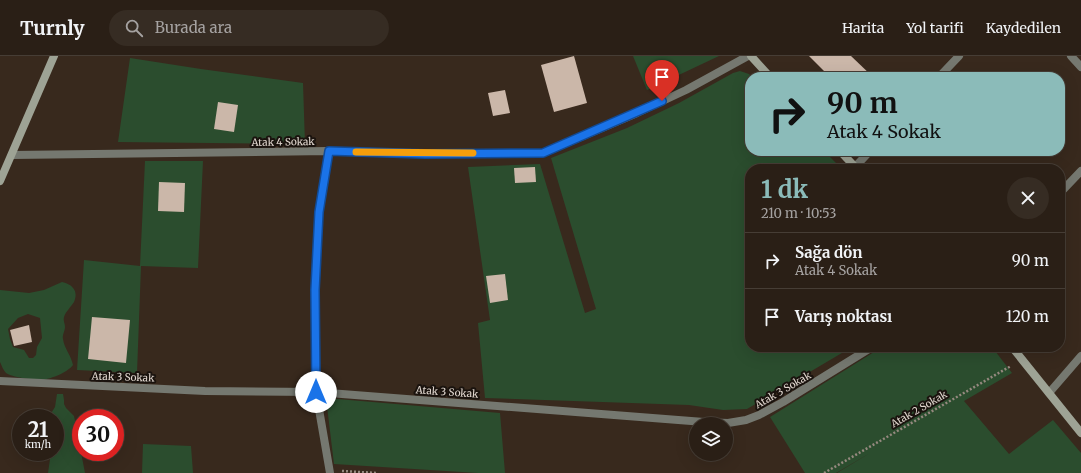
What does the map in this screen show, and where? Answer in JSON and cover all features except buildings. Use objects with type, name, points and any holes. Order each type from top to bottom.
[{"type":"main road","points":[[0,181],[54,56]]},
{"type":"main road","points":[[750,56],[765,72]]},
{"type":"main road","points":[[845,156],[852,164]]},
{"type":"main road","points":[[1016,352],[1081,433]]},
{"type":"street","name":"Atak 4 Sokak","points":[[12,155],[329,151],[425,154],[543,153],[637,113],[686,90],[750,56]]},
{"type":"street","points":[[944,72],[959,56]]},
{"type":"street","points":[[1071,56],[1081,67]]},
{"type":"street","points":[[329,151],[319,212],[315,290],[316,392],[330,471]]},
{"type":"street","points":[[859,164],[866,156]]},
{"type":"street","points":[[1065,188],[1081,171]]},
{"type":"street","name":"Atak 3 Sokak","points":[[0,381],[205,391],[316,392],[728,423],[759,416],[864,352]]},
{"type":"street","points":[[1049,393],[1081,356]]},
{"type":"path","name":"Atak 2 Sokak","points":[[824,473],[1022,360]]},
{"type":"path","points":[[330,471],[376,473]]},
{"type":"green space","points":[[633,56],[719,56],[647,90]]},
{"type":"green space","points":[[130,58],[303,83],[305,144],[118,142]]},
{"type":"green space","points":[[740,71],[745,73],[745,156],[829,156],[837,164],[745,164],[745,352],[844,352],[747,409],[723,410],[689,405],[485,398],[478,323],[490,320],[468,167],[540,164],[585,313],[596,309],[551,158],[627,128],[679,103],[733,73]]},
{"type":"green space","points":[[145,161],[203,161],[198,268],[141,266],[137,373],[77,370],[84,260],[140,266]]},
{"type":"green space","points":[[62,282],[72,286],[75,291],[76,295],[74,302],[64,317],[65,327],[63,338],[73,365],[62,373],[43,380],[27,379],[6,373],[0,362],[0,290],[29,293],[44,290]],"holes":[[[28,314],[40,318],[42,338],[37,347],[36,355],[33,358],[29,358],[24,350],[13,347],[8,329],[18,318]]]},
{"type":"green space","points":[[874,352],[996,352],[1012,373],[964,401],[1009,454],[1053,420],[1081,453],[1081,473],[837,473],[870,453],[836,473],[805,473],[770,417]]},
{"type":"green space","points":[[57,394],[63,394],[64,404],[72,414],[72,461],[83,461],[85,473],[48,473],[50,461],[64,461],[64,409],[54,409]]},
{"type":"green space","points":[[326,398],[500,413],[505,473],[478,473],[334,464]]},
{"type":"green space","points":[[143,444],[191,446],[193,473],[142,473]]},
{"type":"slow traffic","points":[[356,152],[425,154],[473,153]]},
{"type":"route","points":[[316,392],[315,290],[319,212],[329,151],[425,154],[543,153],[662,101]]}]
